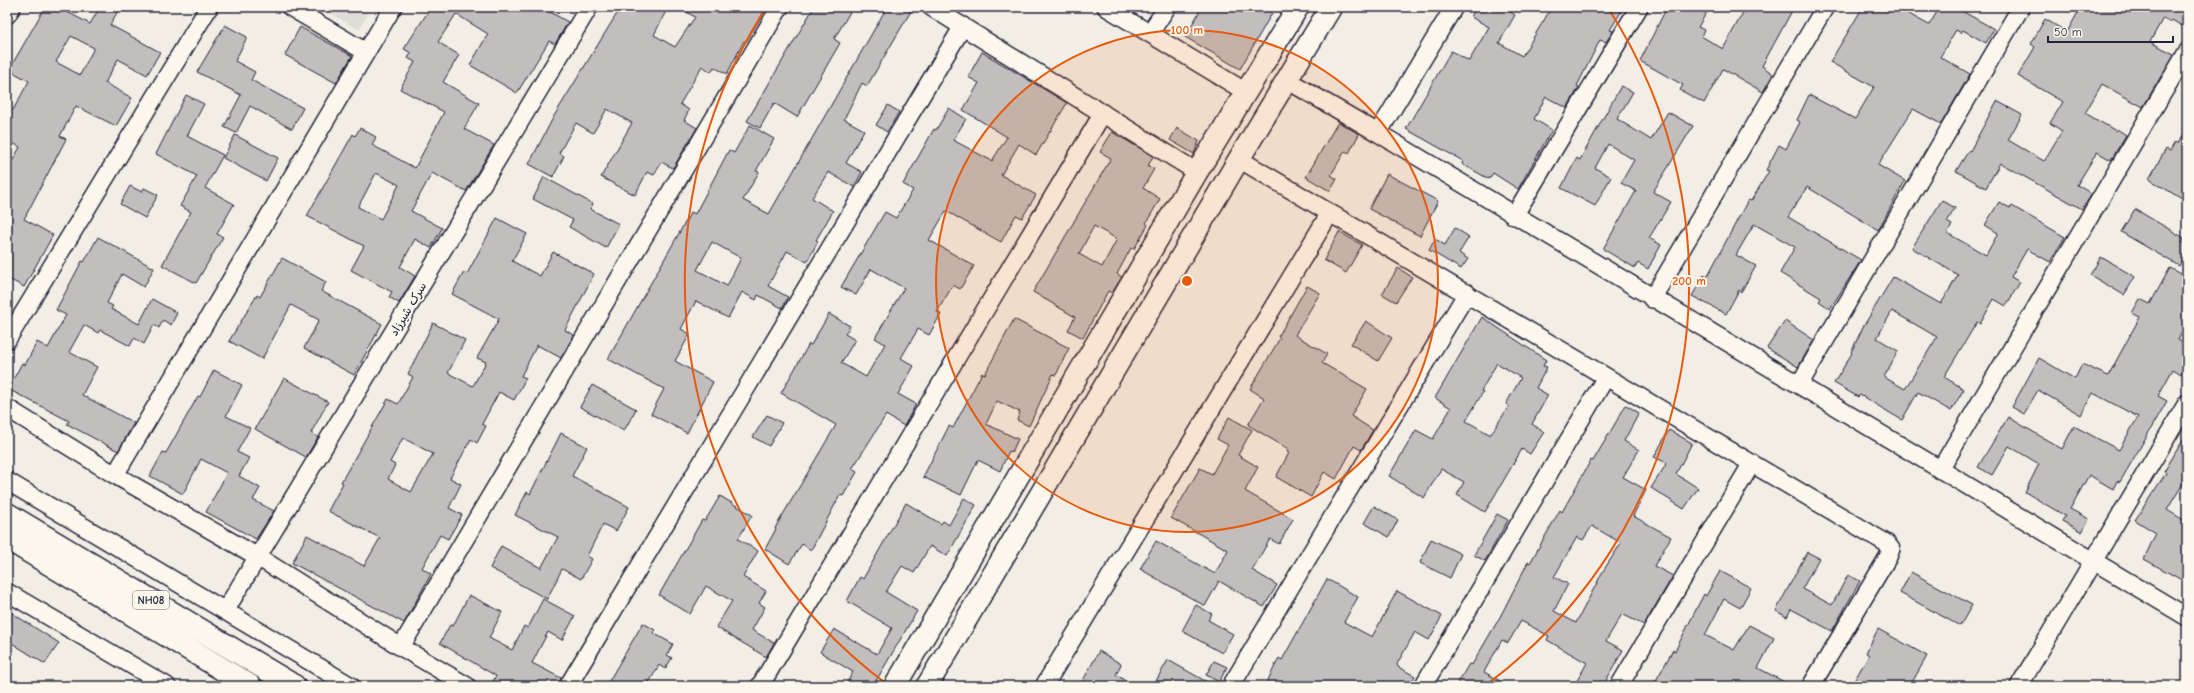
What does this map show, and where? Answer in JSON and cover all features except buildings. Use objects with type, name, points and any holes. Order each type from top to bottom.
[{"type":"highway","name":"NH08","points":[[7,514],[294,686]]},
{"type":"highway","name":"NH08","points":[[7,538],[250,686]]},
{"type":"street","points":[[7,15],[12,7]]},
{"type":"street","points":[[7,340],[209,7]]},
{"type":"street","points":[[290,7],[366,52]]},
{"type":"street","points":[[115,475],[392,7]]},
{"type":"street","name":"سرک شیرزاد","points":[[226,611],[589,7]]},
{"type":"street","points":[[401,647],[780,7]]},
{"type":"street","points":[[931,7],[1197,172]]},
{"type":"street","points":[[1106,7],[1246,92]]},
{"type":"street","points":[[1150,33],[1166,7]]},
{"type":"street","points":[[895,686],[1197,172],[1298,7]]},
{"type":"street","points":[[927,686],[1239,159],[1331,7]]},
{"type":"street","points":[[1378,133],[1454,7]]},
{"type":"street","points":[[1514,216],[1639,7]]},
{"type":"street","points":[[1652,299],[1824,7]]},
{"type":"street","points":[[1799,385],[2021,7]]},
{"type":"street","points":[[568,686],[963,26]]},
{"type":"street","points":[[1940,470],[2187,52]]},
{"type":"street","points":[[1287,80],[2187,617]]},
{"type":"street","points":[[760,686],[1103,113]]},
{"type":"street","points":[[1239,159],[1886,542],[1891,549],[1888,557],[1812,686]]},
{"type":"street","points":[[1178,205],[1203,220]]},
{"type":"street","points":[[1044,686],[1330,213]]},
{"type":"street","points":[[1231,686],[1467,293]]},
{"type":"street","points":[[1423,686],[1606,377]]},
{"type":"street","points":[[2018,686],[2187,403]]},
{"type":"street","points":[[7,408],[115,475],[258,557],[401,647],[467,686]]},
{"type":"street","points":[[1619,686],[1752,463]]},
{"type":"street","points":[[7,482],[352,686]]},
{"type":"street","points":[[7,592],[166,686]]},
{"type":"shaded area","points":[[320,7],[372,7],[359,30]]}]
